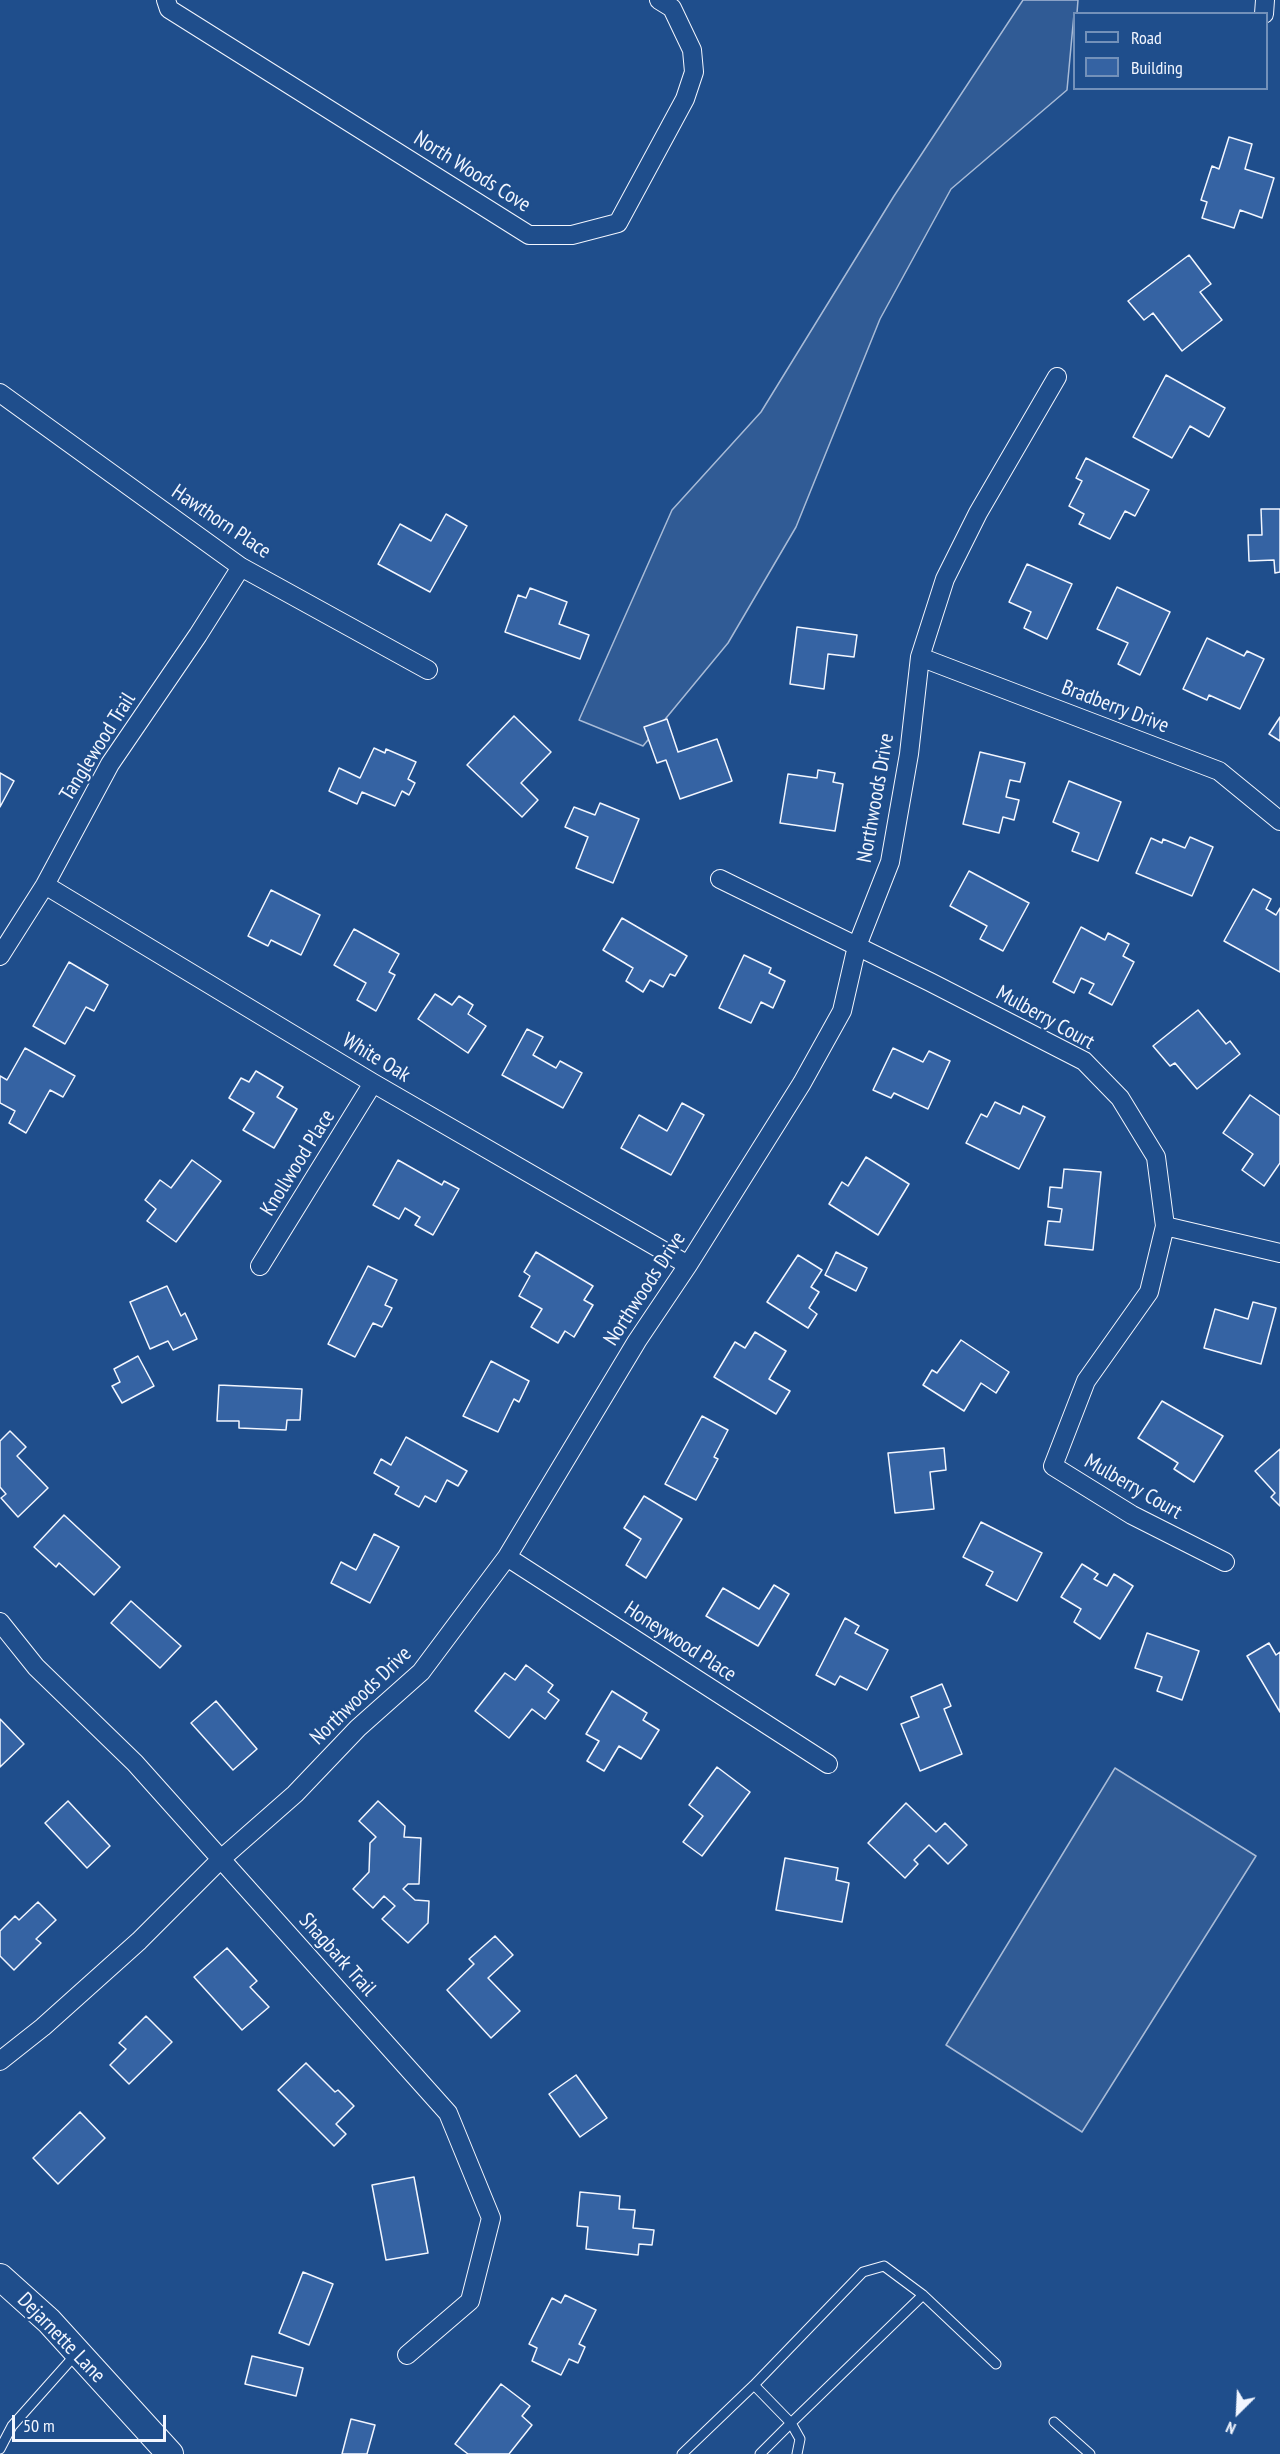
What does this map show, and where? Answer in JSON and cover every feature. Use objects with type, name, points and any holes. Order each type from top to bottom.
[{"type":"main road","name":"Dejarnette Lane","points":[[0,2277],[50,2321],[170,2454]]},
{"type":"street","name":"North Woods Cove","points":[[166,0],[170,9],[529,235],[572,235],[618,223],[685,99],[694,72],[692,50],[672,8],[659,0]]},
{"type":"street","name":"Northwoods Drive","points":[[0,2061],[43,2027],[139,1941],[221,1859],[295,1794],[358,1728],[421,1672],[507,1557],[637,1341],[688,1265],[802,1083],[842,1011],[857,946],[891,862],[909,754],[920,657],[945,579],[978,513],[1057,377]]},
{"type":"street","name":"Hawthorn Place","points":[[0,393],[242,567],[428,670]]},
{"type":"street","name":"Tanglewood Trail","points":[[0,956],[45,885],[110,764],[242,567]]},
{"type":"street","name":"Bradberry Drive","points":[[920,657],[1219,771],[1280,821]]},
{"type":"street","name":"Mulberry Court","points":[[720,879],[1084,1061],[1120,1098],[1156,1157],[1165,1226],[1149,1292],[1086,1381],[1053,1466],[1132,1515],[1225,1562]]},
{"type":"street","name":"White Oak","points":[[45,885],[373,1083],[688,1265]]},
{"type":"street","name":"Knollwood Place","points":[[260,1266],[373,1083]]},
{"type":"street","points":[[1165,1226],[1280,1253]]},
{"type":"street","name":"Honeywood Place","points":[[507,1557],[828,1764]]},
{"type":"street","name":"Shagbark Trail","points":[[0,1622],[36,1667],[135,1763],[448,2113],[491,2218],[470,2301],[407,2355]]},
{"type":"lane","points":[[682,2454],[754,2385],[863,2272],[884,2266],[922,2295],[996,2364]]},
{"type":"lane","points":[[760,2454],[922,2295]]},
{"type":"lane","points":[[0,2449],[12,2426],[77,2353]]},
{"type":"lane","points":[[754,2385],[791,2422],[800,2439],[797,2454]]},
{"type":"lane","points":[[1054,2422],[1090,2454]]},
{"type":"shaded area","points":[[1023,0],[1078,0],[1077,12],[1073,12],[1067,90],[951,189],[880,319],[796,527],[728,643],[643,746],[579,720],[672,510],[761,412],[894,196]]},
{"type":"shaded area","points":[[1115,1768],[1256,1856],[1082,2132],[946,2045]]},
{"type":"building","points":[[1229,137],[1252,144],[1245,169],[1274,178],[1262,218],[1240,210],[1234,228],[1202,218],[1207,202],[1201,200],[1212,166],[1219,169]]},
{"type":"building","points":[[1189,255],[1211,284],[1200,292],[1222,320],[1182,351],[1153,313],[1144,320],[1128,301]]},
{"type":"building","points":[[1166,375],[1225,408],[1209,437],[1190,426],[1172,458],[1133,437]]},
{"type":"building","points":[[1086,458],[1149,490],[1135,516],[1125,511],[1110,539],[1079,524],[1084,514],[1069,506],[1082,481],[1076,478]]},
{"type":"building","points":[[1261,509],[1280,509],[1280,572],[1275,573],[1274,560],[1249,561],[1248,535],[1262,535]]},
{"type":"building","points":[[446,514],[467,526],[430,592],[378,564],[400,524],[431,541]]},
{"type":"building","points":[[1027,564],[1072,584],[1047,639],[1024,628],[1031,612],[1009,602]]},
{"type":"building","points":[[1117,587],[1170,612],[1140,675],[1118,664],[1128,643],[1097,629]]},
{"type":"building","points":[[530,588],[567,602],[559,624],[589,635],[580,659],[505,632],[518,595],[526,598]]},
{"type":"building","points":[[797,627],[857,635],[854,657],[828,654],[824,689],[790,684]]},
{"type":"building","points":[[1207,638],[1244,656],[1247,651],[1264,659],[1240,709],[1209,695],[1207,700],[1183,689]]},
{"type":"building","points":[[514,716],[551,752],[521,783],[538,800],[522,817],[467,765]]},
{"type":"building","points":[[1280,717],[1280,741],[1269,734]]},
{"type":"building","points":[[667,719],[678,752],[717,739],[732,781],[680,799],[666,760],[657,763],[644,727]]},
{"type":"building","points":[[374,748],[385,753],[386,749],[416,762],[408,779],[415,783],[409,795],[402,791],[395,806],[362,792],[357,804],[329,791],[339,768],[360,778]]},
{"type":"building","points":[[980,752],[1025,763],[1020,782],[1010,780],[1006,797],[1019,800],[1014,820],[1003,817],[999,833],[963,824]]},
{"type":"building","points":[[818,770],[835,773],[833,782],[843,784],[835,831],[780,823],[788,774],[817,778]]},
{"type":"building","points":[[0,773],[14,781],[0,807]]},
{"type":"building","points":[[1069,781],[1121,802],[1098,861],[1072,851],[1079,833],[1053,822]]},
{"type":"building","points":[[600,803],[639,819],[613,883],[576,868],[588,837],[565,827],[574,807],[595,815]]},
{"type":"building","points":[[1190,837],[1213,847],[1192,896],[1136,873],[1151,838],[1162,843],[1163,839],[1185,848]]},
{"type":"building","points":[[969,871],[1029,903],[1003,951],[980,939],[987,926],[950,906]]},
{"type":"building","points":[[1253,889],[1271,899],[1266,909],[1276,915],[1280,908],[1280,972],[1224,941]]},
{"type":"building","points":[[271,890],[320,915],[301,955],[271,940],[268,946],[248,936]]},
{"type":"building","points":[[622,918],[687,956],[675,976],[670,974],[663,987],[650,980],[643,992],[626,981],[633,968],[603,950]]},
{"type":"building","points":[[1081,927],[1105,940],[1108,933],[1129,944],[1123,956],[1134,962],[1112,1005],[1089,993],[1094,984],[1081,978],[1074,993],[1053,982]]},
{"type":"building","points":[[354,929],[399,954],[389,972],[395,975],[376,1011],[357,1000],[366,983],[334,965]]},
{"type":"building","points":[[744,955],[771,968],[769,973],[785,981],[773,1008],[761,1002],[751,1023],[719,1008]]},
{"type":"building","points":[[69,962],[108,985],[94,1011],[86,1007],[65,1044],[33,1026]]},
{"type":"building","points":[[435,994],[452,1005],[459,996],[473,1005],[468,1014],[486,1026],[468,1053],[418,1019]]},
{"type":"building","points":[[1198,1010],[1226,1044],[1230,1041],[1240,1054],[1197,1089],[1175,1063],[1170,1066],[1153,1046]]},
{"type":"building","points":[[527,1029],[543,1037],[533,1055],[556,1068],[560,1061],[582,1073],[563,1108],[502,1075]]},
{"type":"building","points":[[25,1048],[75,1076],[63,1097],[50,1090],[26,1133],[9,1123],[15,1111],[0,1103],[0,1076],[7,1080]]},
{"type":"building","points":[[893,1048],[923,1062],[929,1051],[950,1061],[928,1109],[894,1093],[891,1098],[873,1090]]},
{"type":"building","points":[[256,1071],[283,1087],[277,1097],[297,1109],[274,1148],[243,1130],[254,1113],[229,1098],[241,1078],[249,1082]]},
{"type":"building","points":[[1250,1095],[1280,1116],[1280,1163],[1264,1186],[1242,1170],[1253,1154],[1223,1133]]},
{"type":"building","points":[[995,1102],[1020,1114],[1023,1106],[1045,1117],[1019,1169],[966,1143],[981,1114],[987,1117]]},
{"type":"building","points":[[682,1103],[704,1115],[671,1175],[621,1148],[639,1115],[667,1131]]},
{"type":"building","points":[[866,1157],[909,1184],[878,1235],[829,1204],[842,1182],[848,1186]]},
{"type":"building","points":[[192,1160],[221,1181],[176,1242],[147,1221],[156,1209],[145,1200],[160,1180],[171,1188]]},
{"type":"building","points":[[398,1160],[442,1185],[444,1181],[459,1189],[433,1235],[415,1225],[420,1217],[405,1208],[399,1219],[373,1205]]},
{"type":"building","points":[[1064,1169],[1101,1172],[1093,1250],[1045,1245],[1048,1221],[1060,1222],[1062,1209],[1048,1207],[1050,1187],[1062,1188]]},
{"type":"building","points":[[536,1252],[593,1286],[584,1300],[593,1305],[574,1337],[565,1331],[558,1343],[531,1327],[542,1309],[519,1296],[530,1276],[524,1272]]},
{"type":"building","points":[[836,1252],[867,1268],[856,1291],[825,1275]]},
{"type":"building","points":[[798,1255],[822,1270],[811,1287],[819,1292],[809,1308],[817,1314],[808,1328],[767,1302]]},
{"type":"building","points":[[368,1266],[397,1280],[385,1305],[392,1308],[382,1327],[373,1323],[355,1357],[328,1344]]},
{"type":"building","points":[[167,1286],[181,1316],[185,1313],[197,1339],[173,1350],[168,1341],[150,1349],[130,1302]]},
{"type":"building","points":[[1253,1302],[1276,1308],[1261,1364],[1204,1348],[1215,1309],[1248,1319]]},
{"type":"building","points":[[755,1332],[786,1351],[769,1379],[790,1391],[776,1414],[714,1377],[735,1342],[745,1348]]},
{"type":"building","points":[[961,1340],[1009,1372],[996,1393],[981,1383],[964,1411],[923,1385],[932,1370],[937,1373]]},
{"type":"building","points":[[138,1356],[154,1386],[122,1403],[112,1386],[120,1382],[114,1369]]},
{"type":"building","points":[[491,1361],[529,1381],[519,1402],[514,1399],[498,1432],[463,1416]]},
{"type":"building","points":[[219,1385],[302,1389],[300,1420],[287,1420],[286,1430],[239,1428],[239,1421],[217,1421]]},
{"type":"building","points":[[1162,1401],[1223,1436],[1194,1482],[1174,1469],[1178,1463],[1138,1438]]},
{"type":"building","points":[[702,1416],[728,1430],[714,1457],[718,1459],[696,1500],[665,1484]]},
{"type":"building","points":[[10,1431],[26,1447],[17,1456],[48,1488],[18,1517],[1,1498],[6,1494],[0,1487],[0,1441]]},
{"type":"building","points":[[406,1437],[467,1471],[458,1486],[447,1480],[436,1502],[425,1496],[419,1507],[395,1494],[399,1487],[374,1473],[381,1459],[391,1465]]},
{"type":"building","points":[[944,1448],[946,1470],[930,1472],[934,1509],[895,1513],[888,1453]]},
{"type":"building","points":[[1280,1449],[1280,1506],[1271,1497],[1275,1493],[1255,1471]]},
{"type":"building","points":[[644,1496],[682,1519],[646,1578],[626,1565],[641,1539],[624,1528]]},
{"type":"building","points":[[64,1515],[120,1567],[94,1595],[59,1563],[56,1567],[34,1547]]},
{"type":"building","points":[[981,1522],[1042,1553],[1017,1601],[986,1585],[993,1572],[963,1557]]},
{"type":"building","points":[[374,1534],[399,1547],[370,1603],[331,1583],[341,1562],[356,1570]]},
{"type":"building","points":[[1082,1564],[1098,1574],[1094,1579],[1107,1586],[1114,1574],[1133,1586],[1100,1639],[1074,1622],[1081,1609],[1061,1597]]},
{"type":"building","points":[[774,1585],[789,1594],[758,1646],[706,1616],[723,1588],[759,1609]]},
{"type":"building","points":[[131,1601],[181,1646],[160,1668],[111,1623]]},
{"type":"building","points":[[845,1618],[859,1626],[855,1633],[888,1650],[867,1690],[840,1676],[835,1685],[816,1675]]},
{"type":"building","points":[[1147,1633],[1199,1651],[1182,1700],[1157,1691],[1162,1677],[1135,1668]]},
{"type":"building","points":[[1269,1643],[1276,1655],[1280,1652],[1280,1712],[1247,1656]]},
{"type":"building","points":[[526,1665],[553,1685],[548,1692],[559,1700],[545,1719],[532,1709],[509,1738],[475,1711],[505,1673],[515,1680]]},
{"type":"building","points":[[942,1684],[951,1706],[944,1709],[962,1754],[920,1771],[901,1724],[919,1717],[911,1697]]},
{"type":"building","points":[[612,1691],[647,1713],[643,1720],[659,1730],[641,1759],[619,1746],[604,1771],[587,1761],[599,1741],[586,1734]]},
{"type":"building","points":[[216,1701],[257,1749],[233,1770],[191,1723]]},
{"type":"building","points":[[0,1719],[24,1744],[0,1767]]},
{"type":"building","points":[[717,1767],[750,1792],[702,1856],[683,1842],[703,1816],[689,1805]]},
{"type":"building","points":[[68,1801],[110,1846],[87,1868],[45,1823]]},
{"type":"building","points":[[378,1801],[405,1826],[404,1837],[421,1838],[419,1884],[408,1884],[403,1889],[415,1900],[429,1901],[428,1923],[408,1943],[382,1919],[395,1906],[384,1896],[373,1908],[353,1889],[369,1872],[370,1843],[376,1837],[359,1821]]},
{"type":"building","points":[[906,1803],[936,1832],[945,1823],[967,1845],[948,1864],[929,1845],[914,1860],[918,1864],[905,1878],[868,1843]]},
{"type":"building","points":[[785,1858],[838,1868],[836,1880],[849,1883],[842,1922],[776,1910]]},
{"type":"building","points":[[38,1902],[56,1920],[36,1939],[41,1943],[14,1970],[0,1956],[0,1931],[15,1916],[19,1920]]},
{"type":"building","points":[[495,1936],[513,1955],[488,1978],[520,2011],[491,2038],[447,1990],[474,1964],[469,1959]]},
{"type":"building","points":[[227,1948],[257,1981],[250,1987],[269,2007],[242,2030],[194,1977]]},
{"type":"building","points":[[146,2016],[172,2042],[129,2084],[110,2065],[126,2049],[119,2043]]},
{"type":"building","points":[[306,2063],[335,2092],[338,2090],[354,2106],[336,2124],[346,2134],[334,2146],[278,2090]]},
{"type":"building","points":[[576,2075],[607,2118],[580,2137],[549,2094]]},
{"type":"building","points":[[80,2112],[105,2138],[58,2184],[33,2158]]},
{"type":"building","points":[[414,2177],[428,2253],[386,2260],[372,2185]]},
{"type":"building","points":[[580,2192],[620,2196],[619,2209],[635,2210],[633,2228],[654,2230],[652,2245],[639,2244],[638,2255],[586,2249],[588,2227],[577,2226]]},
{"type":"building","points":[[303,2272],[333,2284],[309,2345],[279,2333]]},
{"type":"building","points":[[565,2295],[596,2310],[579,2344],[585,2347],[578,2363],[569,2359],[561,2375],[532,2361],[537,2348],[529,2344],[552,2298],[561,2303]]},
{"type":"building","points":[[252,2356],[303,2368],[296,2396],[245,2384]]},
{"type":"building","points":[[501,2384],[530,2406],[522,2416],[532,2425],[509,2454],[468,2454],[455,2444]]},
{"type":"building","points":[[351,2419],[375,2425],[367,2454],[342,2454]]}]
